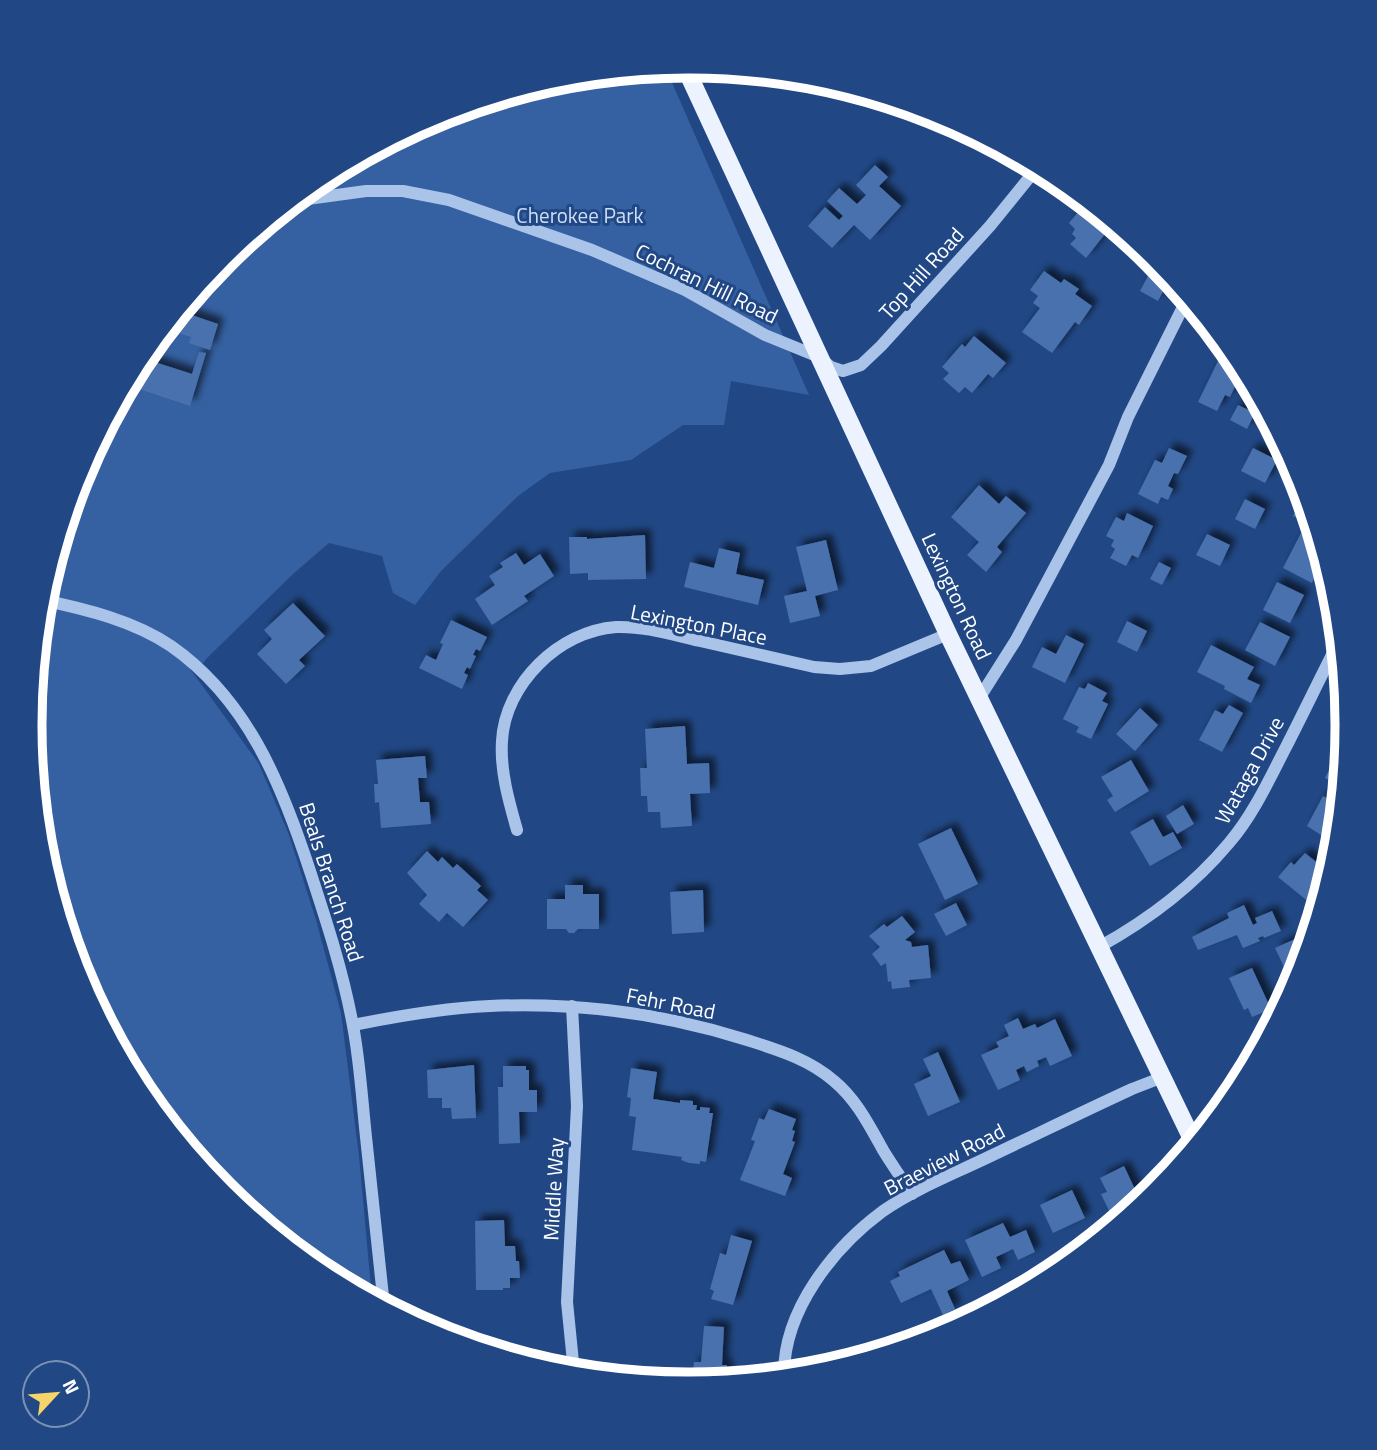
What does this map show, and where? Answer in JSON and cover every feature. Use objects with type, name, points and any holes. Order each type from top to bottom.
[{"type":"main road","name":"Lexington Road","points":[[690,78],[948,634],[1189,1133]]},
{"type":"street","name":"Top Hill Road","points":[[819,357],[843,371],[861,365],[990,226],[1030,176]]},
{"type":"street","name":"Cochran Hill Road","points":[[314,198],[366,191],[403,191],[449,200],[615,260],[685,290],[765,335],[819,357]]},
{"type":"street","points":[[980,696],[1016,640],[1108,464],[1128,416],[1182,308]]},
{"type":"street","name":"Beals Branch Road","points":[[53,603],[132,625],[171,646],[199,669],[229,700],[266,758],[290,812],[340,964],[353,1024],[383,1294]]},
{"type":"street","name":"Lexington Place","points":[[517,830],[503,769],[502,741],[510,707],[517,691],[537,666],[580,636],[616,627],[645,628],[814,667],[841,669],[881,663],[948,634]]},
{"type":"street","name":"Wataga Drive","points":[[1100,947],[1126,932],[1171,899],[1230,842],[1251,813],[1271,777],[1331,657]]},
{"type":"street","name":"Fehr Road","points":[[353,1024],[421,1012],[490,1006],[572,1006],[658,1017],[727,1034],[787,1053],[818,1069],[848,1094],[912,1194]]},
{"type":"street","name":"Middle Way","points":[[572,1006],[577,1106],[566,1302],[573,1361]]},
{"type":"street","name":"Braeview Road","points":[[785,1364],[788,1342],[799,1313],[828,1264],[883,1211],[912,1194],[1132,1089],[1163,1077]]},
{"type":"green space","name":"Cherokee Park","points":[[670,79],[809,395],[731,381],[724,425],[683,425],[631,460],[550,473],[518,496],[441,571],[415,605],[393,593],[382,556],[329,543],[293,574],[199,669],[188,666],[259,764],[289,835],[341,1013],[359,1156],[371,1288],[329,1263],[295,1238],[231,1182],[202,1151],[151,1084],[109,1011],[76,933],[64,892],[54,851],[43,767],[43,683],[54,599],[64,558],[91,478],[109,439],[151,366],[202,299],[262,239],[295,212],[365,165],[403,145],[481,113],[562,91],[604,84]]},
{"type":"building","points":[[875,165],[888,177],[879,186],[901,206],[870,240],[854,225],[832,248],[808,226],[825,207],[839,220],[843,216],[827,201],[839,188],[857,204],[866,195],[856,185]]},
{"type":"building","points":[[1080,210],[1111,236],[1109,238],[1105,234],[1086,258],[1070,244],[1076,238],[1072,234],[1075,229],[1069,223]]},
{"type":"building","points":[[1044,271],[1061,283],[1064,279],[1079,289],[1075,294],[1092,306],[1079,325],[1075,322],[1052,353],[1022,332],[1040,308],[1033,303],[1038,296],[1030,290]]},
{"type":"building","points":[[1149,274],[1165,288],[1158,301],[1140,291]]},
{"type":"building","points":[[190,314],[218,324],[210,350],[189,343],[191,337],[175,332]]},
{"type":"building","points":[[974,336],[1006,363],[993,378],[988,374],[972,393],[965,387],[959,393],[943,379],[949,373],[942,367],[962,344],[965,347]]},
{"type":"building","points":[[199,352],[206,353],[190,406],[137,388],[154,362],[192,374]]},
{"type":"building","points":[[1218,361],[1225,364],[1237,383],[1230,397],[1225,395],[1217,411],[1198,402]]},
{"type":"building","points":[[1238,405],[1254,414],[1247,429],[1230,420]]},
{"type":"building","points":[[1169,448],[1187,456],[1168,486],[1173,489],[1168,500],[1161,497],[1158,504],[1138,494],[1155,460],[1162,463]]},
{"type":"building","points":[[1253,448],[1277,460],[1265,483],[1241,471]]},
{"type":"building","points":[[979,485],[999,504],[1006,496],[1026,513],[997,547],[1002,552],[986,572],[967,555],[979,542],[951,517]]},
{"type":"building","points":[[1245,499],[1265,509],[1255,529],[1235,519]]},
{"type":"building","points":[[1297,508],[1302,521],[1293,516]]},
{"type":"building","points":[[1127,513],[1153,526],[1138,558],[1132,555],[1126,566],[1110,558],[1115,549],[1111,546],[1114,540],[1106,536],[1116,517],[1124,521]]},
{"type":"building","points":[[1301,533],[1306,536],[1317,573],[1312,583],[1283,568]]},
{"type":"building","points":[[1207,534],[1230,545],[1220,566],[1196,555]]},
{"type":"building","points":[[645,535],[646,579],[588,580],[588,573],[570,574],[569,537],[587,539]]},
{"type":"building","points":[[826,540],[838,590],[815,596],[820,616],[790,623],[784,596],[807,591],[796,547]]},
{"type":"building","points":[[719,548],[740,553],[736,574],[764,580],[758,605],[684,587],[690,562],[714,568]]},
{"type":"building","points":[[516,553],[524,565],[540,554],[554,576],[524,596],[528,601],[492,625],[475,599],[495,585],[489,576],[503,567],[500,563]]},
{"type":"building","points":[[1159,562],[1171,568],[1162,585],[1150,579]]},
{"type":"building","points":[[1277,582],[1304,595],[1290,623],[1263,610]]},
{"type":"building","points":[[293,603],[325,636],[299,660],[305,666],[286,684],[257,654],[272,639],[264,630]]},
{"type":"building","points":[[451,620],[487,637],[480,651],[476,649],[470,669],[467,667],[464,673],[468,675],[462,689],[419,668],[426,655],[436,660],[443,644],[440,643]]},
{"type":"building","points":[[1127,621],[1147,631],[1137,652],[1117,642]]},
{"type":"building","points":[[1260,622],[1290,637],[1275,666],[1245,650]]},
{"type":"building","points":[[1066,635],[1084,644],[1065,683],[1032,667],[1042,647],[1056,654]]},
{"type":"building","points":[[1211,645],[1254,667],[1247,679],[1260,685],[1251,703],[1197,672]]},
{"type":"building","points":[[1088,683],[1107,693],[1102,701],[1108,704],[1091,739],[1076,732],[1079,727],[1063,719],[1079,687],[1085,689]]},
{"type":"building","points":[[1229,705],[1243,713],[1222,752],[1199,740],[1215,710],[1223,714]]},
{"type":"building","points":[[1140,708],[1158,725],[1135,751],[1116,734]]},
{"type":"building","points":[[685,726],[687,764],[709,763],[710,793],[690,794],[692,826],[661,828],[660,812],[648,812],[647,796],[641,796],[640,768],[647,768],[645,729]]},
{"type":"building","points":[[425,756],[427,778],[418,778],[420,802],[429,802],[431,824],[381,828],[379,802],[375,803],[374,784],[378,784],[376,760]]},
{"type":"building","points":[[1131,760],[1149,791],[1115,812],[1107,800],[1113,796],[1101,777]]},
{"type":"building","points":[[1334,761],[1332,782],[1325,778]]},
{"type":"building","points":[[1323,796],[1330,800],[1325,838],[1307,826]]},
{"type":"building","points":[[1183,805],[1194,824],[1177,834],[1166,816]]},
{"type":"building","points":[[1153,819],[1163,837],[1173,832],[1182,848],[1150,866],[1130,832]]},
{"type":"building","points":[[951,828],[978,884],[945,900],[918,844]]},
{"type":"building","points":[[427,851],[438,862],[442,857],[453,868],[457,864],[481,886],[477,890],[488,900],[463,927],[447,913],[439,922],[419,904],[427,895],[407,873]]},
{"type":"building","points":[[1305,853],[1320,865],[1313,882],[1315,883],[1310,903],[1278,877],[1291,862],[1294,865]]},
{"type":"building","points":[[565,885],[583,885],[583,894],[599,894],[599,929],[578,929],[569,933],[566,929],[547,929],[547,899],[565,899]]},
{"type":"building","points":[[703,890],[704,932],[672,934],[670,892]]},
{"type":"building","points":[[956,903],[967,925],[946,936],[934,914]]},
{"type":"building","points":[[1244,905],[1253,925],[1257,923],[1255,918],[1272,911],[1281,931],[1258,938],[1260,941],[1243,948],[1237,935],[1198,950],[1192,937],[1229,918],[1227,913]]},
{"type":"building","points":[[902,916],[915,932],[905,940],[911,942],[912,947],[928,945],[931,978],[909,980],[910,987],[892,989],[891,981],[888,982],[886,963],[881,966],[872,954],[880,947],[869,936],[884,924],[887,927]]},
{"type":"building","points":[[1295,939],[1297,943],[1286,971],[1275,948]]},
{"type":"building","points":[[1252,968],[1270,1007],[1268,1010],[1252,1017],[1248,1008],[1244,1010],[1229,978]]},
{"type":"building","points":[[1018,1018],[1023,1029],[1035,1024],[1037,1028],[1055,1019],[1072,1056],[1050,1066],[1046,1057],[1037,1061],[1039,1066],[1027,1072],[1024,1066],[1016,1070],[1020,1080],[998,1090],[981,1055],[999,1047],[996,1042],[1009,1036],[1004,1025]]},
{"type":"building","points":[[938,1052],[960,1102],[928,1116],[914,1084],[931,1076],[923,1059]]},
{"type":"building","points":[[474,1065],[476,1118],[452,1119],[451,1108],[442,1108],[442,1098],[428,1098],[427,1070]]},
{"type":"building","points":[[503,1066],[526,1066],[526,1070],[529,1070],[529,1090],[537,1090],[537,1112],[519,1112],[520,1143],[499,1144],[498,1087],[503,1087]]},
{"type":"building","points":[[631,1068],[657,1072],[653,1099],[680,1103],[680,1100],[693,1101],[693,1105],[697,1105],[696,1110],[700,1110],[700,1107],[710,1108],[709,1113],[713,1113],[706,1162],[689,1163],[681,1160],[682,1157],[632,1150],[636,1117],[629,1116],[631,1098],[627,1097]]},
{"type":"building","points":[[769,1109],[796,1119],[792,1130],[795,1131],[792,1141],[795,1142],[783,1174],[792,1178],[785,1196],[740,1180],[755,1141],[751,1140],[759,1118],[764,1120]]},
{"type":"building","points":[[1124,1166],[1136,1191],[1111,1214],[1101,1194],[1107,1192],[1100,1178]]},
{"type":"building","points":[[1072,1190],[1085,1218],[1053,1233],[1040,1205]]},
{"type":"building","points":[[504,1220],[505,1246],[515,1246],[520,1278],[510,1278],[510,1288],[503,1290],[476,1290],[475,1221]]},
{"type":"building","points":[[1003,1223],[1010,1237],[1026,1230],[1035,1252],[1018,1260],[1013,1249],[996,1257],[1001,1268],[982,1277],[965,1240]]},
{"type":"building","points":[[731,1235],[752,1241],[733,1305],[711,1299],[714,1291],[710,1289],[720,1253],[726,1255]]},
{"type":"building","points":[[944,1250],[951,1264],[960,1261],[969,1280],[947,1291],[955,1309],[943,1315],[931,1289],[901,1303],[890,1281],[900,1276],[898,1272]]},
{"type":"building","points":[[704,1326],[724,1327],[722,1365],[727,1365],[727,1370],[693,1372],[694,1362],[701,1362]]}]
